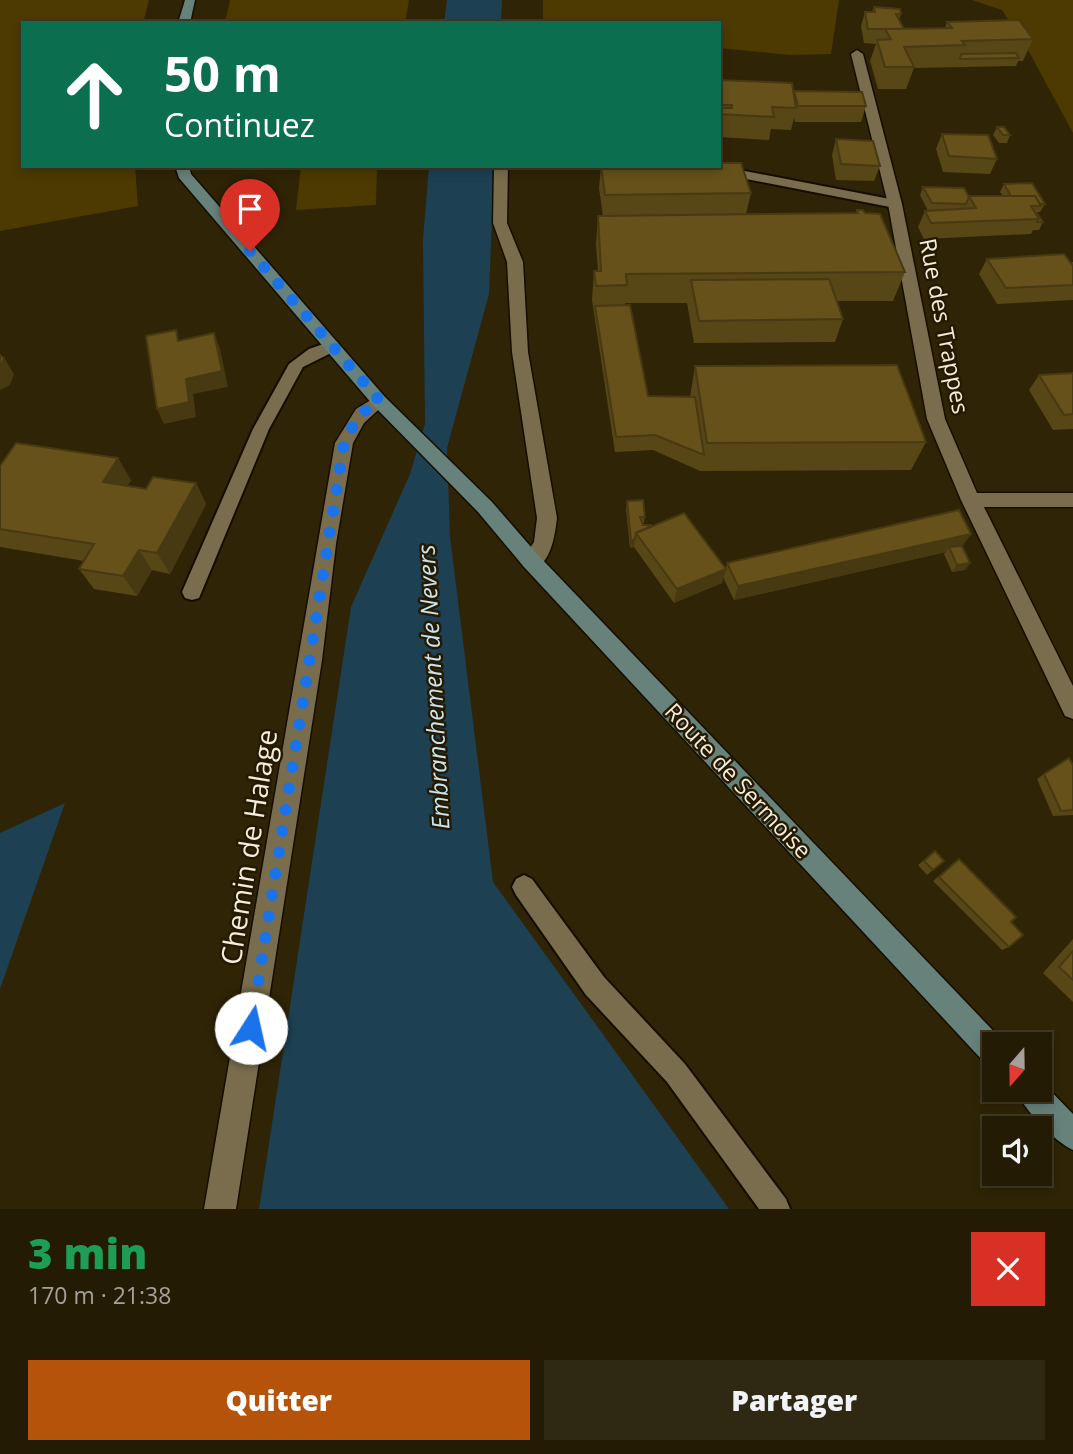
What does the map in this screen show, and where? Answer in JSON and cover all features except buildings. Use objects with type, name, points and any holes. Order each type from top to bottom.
[{"type":"main road","points":[[185,21],[190,0]]},
{"type":"main road","points":[[182,168],[184,175],[380,401]]},
{"type":"main road","name":"Route de Sermoise","points":[[380,401],[485,507],[531,561],[982,1039]]},
{"type":"main road","points":[[1041,1102],[1073,1136]]},
{"type":"street","name":"Rue des Trappes","points":[[857,54],[895,204],[936,419],[971,499],[1073,709]]},
{"type":"street","points":[[501,168],[500,223],[514,262],[520,352],[547,518],[544,544],[531,561]]},
{"type":"street","name":"Chemin de Halage","points":[[220,1209],[312,660],[326,544],[344,443],[369,406],[380,401]]},
{"type":"street","points":[[971,499],[1073,500]]},
{"type":"lane","points":[[710,168],[895,204]]},
{"type":"lane","points":[[192,592],[261,429],[297,365],[332,345]]},
{"type":"lane","points":[[524,887],[595,986],[676,1073],[776,1209]]},
{"type":"shaded area","points":[[0,0],[149,0],[144,21],[21,21],[21,168],[135,168],[138,206],[0,231]]},
{"type":"shaded area","points":[[230,0],[409,0],[405,21],[225,21]]},
{"type":"shaded area","points":[[543,0],[839,0],[831,54],[789,55],[721,48],[721,21],[543,21]]},
{"type":"shaded area","points":[[972,0],[1073,0],[1073,133],[1028,50],[1002,10]]},
{"type":"shaded area","points":[[301,168],[377,168],[376,205],[296,210]]},
{"type":"water","points":[[447,0],[502,0],[501,21],[444,21]]},
{"type":"water","name":"Embranchement de Nevers","points":[[429,168],[494,168],[489,294],[447,448],[450,537],[493,882],[729,1209],[259,1209],[351,607],[410,474],[425,424],[423,239]]},
{"type":"water","points":[[65,803],[0,989],[0,833]]},
{"type":"route","points":[[250,251],[380,401],[369,406],[351,428],[344,443],[326,544],[312,660],[251,1028]]}]
